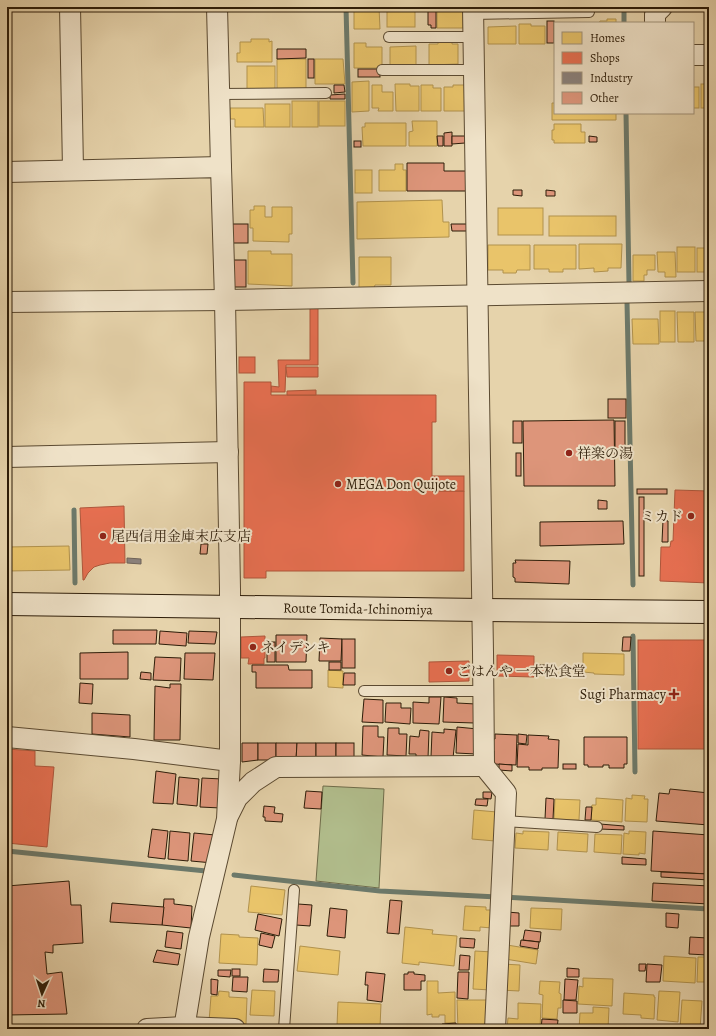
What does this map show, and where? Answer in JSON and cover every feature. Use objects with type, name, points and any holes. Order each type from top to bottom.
[{"type":"main road","name":"Route Tomida-Ichinomiya","points":[[7,604],[709,612]]},
{"type":"street","points":[[70,7],[73,170]]},
{"type":"street","points":[[184,1028],[200,937],[227,819],[230,761],[228,452],[217,7]]},
{"type":"street","points":[[655,22],[655,14],[662,7]]},
{"type":"street","points":[[473,11],[483,610],[484,766],[506,793],[495,1029]]},
{"type":"street","points":[[694,55],[709,55]]},
{"type":"street","points":[[7,172],[221,167]]},
{"type":"street","points":[[7,302],[225,300],[709,291]]},
{"type":"street","points":[[7,457],[228,452]]},
{"type":"street","points":[[7,737],[134,749],[230,761]]},
{"type":"street","points":[[227,819],[237,798],[247,787],[276,767],[484,766]]},
{"type":"street","points":[[147,1029],[234,1029]]},
{"type":"lane","points":[[473,11],[589,12]]},
{"type":"lane","points":[[389,37],[473,37]]},
{"type":"lane","points":[[382,70],[474,70]]},
{"type":"lane","points":[[219,94],[326,93]]},
{"type":"lane","points":[[364,690],[484,691]]},
{"type":"lane","points":[[505,821],[597,827]]},
{"type":"lane","points":[[284,1029],[294,890]]},
{"type":"green space","points":[[323,786],[384,789],[379,888],[316,881]]},
{"type":"building: Homes","points":[[354,7],[379,7],[380,29],[354,29]]},
{"type":"building: Homes","points":[[387,8],[415,8],[415,27],[387,27]]},
{"type":"building: Homes","points":[[437,9],[463,9],[463,28],[437,28]]},
{"type":"building: Homes","points":[[607,19],[616,19],[616,22],[600,22],[607,21]]},
{"type":"building: Homes","points":[[519,24],[545,26],[545,44],[519,44]]},
{"type":"building: Homes","points":[[516,26],[516,44],[488,44],[488,27]]},
{"type":"building: Homes","points":[[251,39],[269,39],[269,42],[272,41],[272,62],[237,62],[237,53],[240,53],[240,42],[251,42]]},
{"type":"building: Homes","points":[[438,42],[452,42],[452,44],[458,44],[458,64],[429,65],[429,44],[438,44]]},
{"type":"building: Homes","points":[[354,43],[366,43],[366,47],[382,47],[382,68],[354,68]]},
{"type":"building: Homes","points":[[416,46],[416,66],[390,66],[390,47]]},
{"type":"building: Homes","points":[[277,59],[306,59],[306,89],[277,89]]},
{"type":"building: Homes","points":[[315,59],[343,59],[345,84],[315,84]]},
{"type":"building: Homes","points":[[247,66],[275,66],[275,89],[247,89]]},
{"type":"building: Homes","points":[[369,81],[369,111],[352,112],[352,82]]},
{"type":"building: Homes","points":[[395,84],[410,84],[410,86],[419,86],[419,111],[396,111]]},
{"type":"building: Homes","points":[[701,84],[709,84],[709,108],[701,108]]},
{"type":"building: Homes","points":[[372,85],[382,85],[382,92],[393,92],[393,111],[378,111],[379,108],[372,108]]},
{"type":"building: Homes","points":[[421,85],[433,85],[433,88],[441,88],[441,111],[421,111]]},
{"type":"building: Homes","points":[[453,85],[468,85],[466,111],[444,111],[444,87],[453,87]]},
{"type":"building: Homes","points":[[694,87],[699,87],[699,108],[694,108]]},
{"type":"building: Homes","points":[[292,101],[318,101],[318,127],[292,127]]},
{"type":"building: Homes","points":[[319,101],[345,101],[345,126],[319,126]]},
{"type":"building: Homes","points":[[552,103],[554,103],[554,114],[616,114],[616,120],[552,120]]},
{"type":"building: Homes","points":[[265,104],[290,104],[290,127],[265,127]]},
{"type":"building: Homes","points":[[230,108],[263,108],[264,127],[235,127],[235,119],[230,119]]},
{"type":"building: Homes","points":[[412,121],[437,121],[437,146],[409,146],[409,132],[413,131]]},
{"type":"building: Homes","points":[[365,123],[406,123],[406,146],[363,146],[362,127],[365,127]]},
{"type":"building: Homes","points":[[554,124],[581,124],[581,132],[585,132],[585,143],[554,143],[554,140],[552,140],[552,130],[554,130]]},
{"type":"building: Homes","points":[[395,164],[403,164],[403,170],[406,170],[406,191],[379,191],[379,170],[395,170]]},
{"type":"building: Homes","points":[[355,170],[372,170],[372,193],[355,193]]},
{"type":"building: Homes","points":[[442,200],[443,222],[449,222],[449,237],[357,239],[357,202]]},
{"type":"building: Homes","points":[[254,206],[265,206],[265,217],[272,217],[272,207],[292,207],[292,234],[289,234],[289,242],[253,241],[253,228],[250,228],[250,210],[254,210]]},
{"type":"building: Homes","points":[[498,208],[543,208],[543,235],[498,235]]},
{"type":"building: Homes","points":[[549,216],[616,216],[616,236],[549,236]]},
{"type":"building: Homes","points":[[579,244],[622,244],[621,268],[608,268],[608,271],[594,272],[594,268],[579,269]]},
{"type":"building: Homes","points":[[488,245],[530,245],[530,270],[517,270],[516,273],[503,273],[503,270],[488,270]]},
{"type":"building: Homes","points":[[534,245],[576,245],[576,269],[563,269],[563,272],[549,272],[549,269],[534,269]]},
{"type":"building: Homes","points":[[677,247],[695,247],[695,272],[677,272]]},
{"type":"building: Homes","points":[[697,248],[709,248],[709,272],[697,272]]},
{"type":"building: Homes","points":[[248,251],[271,251],[271,254],[292,254],[292,286],[248,284]]},
{"type":"building: Homes","points":[[657,252],[675,252],[676,277],[665,277],[665,272],[658,272]]},
{"type":"building: Homes","points":[[633,255],[655,255],[655,270],[647,270],[647,275],[644,275],[644,281],[633,281]]},
{"type":"building: Homes","points":[[359,257],[391,257],[391,285],[375,285],[374,288],[359,288]]},
{"type":"building: Homes","points":[[660,311],[675,311],[675,342],[660,342]]},
{"type":"building: Homes","points":[[677,312],[694,312],[694,342],[678,342]]},
{"type":"building: Homes","points":[[695,312],[709,312],[709,341],[696,341]]},
{"type":"building: Homes","points":[[632,319],[658,319],[659,344],[633,344]]},
{"type":"building: Homes","points":[[69,546],[70,570],[7,571],[7,547]]},
{"type":"building: Homes","points":[[583,653],[624,654],[624,675],[583,672]]},
{"type":"building: Homes","points":[[328,670],[343,671],[343,688],[328,687]]},
{"type":"building: Homes","points":[[632,795],[645,796],[644,799],[648,799],[647,822],[625,821],[626,798],[632,799]]},
{"type":"building: Homes","points":[[596,798],[623,800],[622,822],[591,820],[592,805],[596,805]]},
{"type":"building: Homes","points":[[555,799],[580,800],[579,820],[554,819]]},
{"type":"building: Homes","points":[[474,810],[497,812],[495,841],[472,839]]},
{"type":"building: Homes","points":[[523,831],[549,832],[548,850],[515,848],[516,833],[523,834]]},
{"type":"building: Homes","points":[[629,831],[646,832],[645,854],[623,854],[624,833],[629,834]]},
{"type":"building: Homes","points":[[558,832],[588,834],[587,852],[557,850]]},
{"type":"building: Homes","points":[[595,834],[622,835],[621,854],[594,852]]},
{"type":"building: Homes","points":[[251,886],[285,890],[282,915],[248,912]]},
{"type":"building: Homes","points":[[465,906],[486,907],[486,910],[493,910],[492,928],[480,927],[480,931],[463,930]]},
{"type":"building: Homes","points":[[531,908],[562,909],[561,930],[530,928]]},
{"type":"building: Homes","points":[[405,927],[433,930],[432,934],[457,936],[454,966],[419,962],[419,965],[402,963]]},
{"type":"building: Homes","points":[[221,934],[258,938],[257,965],[219,963]]},
{"type":"building: Homes","points":[[507,945],[538,950],[536,964],[505,959]]},
{"type":"building: Homes","points":[[300,946],[340,951],[338,975],[297,971]]},
{"type":"building: Homes","points":[[475,951],[493,952],[491,990],[473,989]]},
{"type":"building: Homes","points":[[664,956],[696,958],[695,983],[663,981]]},
{"type":"building: Homes","points":[[698,957],[709,957],[709,982],[697,982]]},
{"type":"building: Homes","points":[[502,964],[520,965],[519,991],[500,990]]},
{"type":"building: Homes","points":[[583,978],[613,979],[612,1006],[578,1004],[579,986],[583,987]]},
{"type":"building: Homes","points":[[427,981],[438,981],[438,993],[455,992],[455,1023],[445,1023],[445,1015],[432,1017],[432,1014],[427,1015]]},
{"type":"building: Homes","points":[[540,981],[560,982],[559,993],[561,994],[561,1008],[558,1008],[557,1019],[542,1018],[543,995],[539,994]]},
{"type":"building: Homes","points":[[252,990],[275,991],[274,1016],[250,1015]]},
{"type":"building: Homes","points":[[219,991],[229,992],[229,997],[247,998],[246,1024],[209,1022],[211,996],[218,996]]},
{"type":"building: Homes","points":[[659,991],[680,992],[678,1022],[657,1020]]},
{"type":"building: Homes","points":[[624,993],[654,995],[654,1019],[641,1018],[641,1015],[623,1014]]},
{"type":"building: Homes","points":[[457,1000],[492,1000],[492,1026],[480,1026],[480,1029],[458,1029]]},
{"type":"building: Homes","points":[[682,1000],[702,1001],[700,1029],[680,1029]]},
{"type":"building: Homes","points":[[338,1002],[381,1004],[380,1027],[337,1026]]},
{"type":"building: Homes","points":[[518,1003],[541,1004],[540,1029],[507,1029],[508,1018],[518,1019]]},
{"type":"building: Homes","points":[[593,1007],[609,1008],[608,1029],[579,1029],[580,1013],[593,1013]]},
{"type":"building: Shops","points":[[310,308],[318,308],[318,365],[286,365],[285,392],[271,392],[271,386],[279,387],[278,360],[310,360]]},
{"type":"building: Shops","points":[[239,357],[255,357],[255,373],[239,373]]},
{"type":"building: Shops","points":[[286,367],[318,367],[318,377],[287,377]]},
{"type":"building: Shops","name":"MEGA Don Quijote","points":[[244,382],[271,382],[271,395],[436,395],[436,422],[432,422],[432,491],[464,491],[464,571],[266,571],[266,578],[244,578]]},
{"type":"building: Shops","points":[[316,390],[316,395],[287,395],[287,391]]},
{"type":"building: Shops","points":[[432,476],[464,476],[464,491],[432,491]]},
{"type":"building: Shops","name":"ミカド","points":[[675,490],[709,491],[709,583],[660,581],[661,547],[670,547],[671,541],[673,541]]},
{"type":"building: Shops","name":"尾西信用金庫末広支店","points":[[124,506],[125,563],[110,563],[94,567],[83,580],[80,508]]},
{"type":"building: Shops","name":"ネイデンキ","points":[[265,636],[264,664],[248,664],[249,658],[241,658],[241,637]]},
{"type":"building: Shops","name":"Sugi Pharmacy","points":[[638,640],[709,640],[709,749],[638,749]]},
{"type":"building: Shops","points":[[497,655],[534,656],[534,677],[497,676]]},
{"type":"building: Shops","name":"ごはんや 一本松食堂","points":[[469,661],[469,681],[429,682],[429,662]]},
{"type":"building: Shops","points":[[7,749],[35,751],[35,766],[54,767],[47,847],[7,843]]},
{"type":"building: Industry","points":[[127,558],[141,559],[141,564],[127,563]]},
{"type":"building: Other","points":[[428,9],[436,9],[436,28],[431,28],[431,25],[428,25]]},
{"type":"building: Other","points":[[547,21],[554,21],[554,43],[547,43]]},
{"type":"building: Other","points":[[277,49],[306,49],[306,58],[277,59]]},
{"type":"building: Other","points":[[308,59],[314,59],[314,78],[308,78]]},
{"type":"building: Other","points":[[358,69],[380,69],[380,77],[358,77]]},
{"type":"building: Other","points":[[334,85],[344,85],[345,92],[334,93]]},
{"type":"building: Other","points":[[345,94],[345,99],[330,99],[330,95]]},
{"type":"building: Other","points":[[452,132],[452,146],[444,146],[444,133]]},
{"type":"building: Other","points":[[437,136],[443,136],[443,146],[438,146]]},
{"type":"building: Other","points":[[452,136],[465,136],[465,143],[452,144]]},
{"type":"building: Other","points":[[589,136],[597,137],[597,142],[589,142]]},
{"type":"building: Other","points":[[354,141],[361,141],[361,147],[354,147]]},
{"type":"building: Other","points":[[407,163],[444,163],[444,171],[467,171],[467,191],[407,191]]},
{"type":"building: Other","points":[[513,190],[522,190],[522,196],[513,195]]},
{"type":"building: Other","points":[[546,190],[555,191],[555,196],[546,196]]},
{"type":"building: Other","points":[[231,224],[248,224],[248,243],[231,243]]},
{"type":"building: Other","points":[[451,224],[468,224],[469,231],[452,231]]},
{"type":"building: Other","points":[[233,260],[246,260],[246,287],[233,287]]},
{"type":"building: Other","points":[[608,399],[626,399],[626,418],[608,418]]},
{"type":"building: Other","name":"祥楽の湯","points":[[614,420],[615,486],[524,486],[523,421]]},
{"type":"building: Other","points":[[513,421],[522,421],[522,443],[513,443]]},
{"type":"building: Other","points":[[615,421],[625,421],[625,450],[615,450]]},
{"type":"building: Other","points":[[516,453],[521,453],[521,476],[516,476]]},
{"type":"building: Other","points":[[637,489],[667,489],[667,494],[637,494]]},
{"type":"building: Other","points":[[639,497],[644,497],[644,576],[639,576]]},
{"type":"building: Other","points":[[598,500],[607,501],[607,509],[598,509]]},
{"type":"building: Other","points":[[663,520],[668,521],[668,542],[662,542]]},
{"type":"building: Other","points":[[623,521],[624,544],[540,546],[540,522]]},
{"type":"building: Other","points":[[201,544],[208,544],[207,554],[200,554]]},
{"type":"building: Other","points":[[515,560],[570,561],[569,584],[515,582],[515,578],[513,577],[513,563],[516,563]]},
{"type":"building: Other","points":[[113,630],[157,630],[156,644],[113,644]]},
{"type":"building: Other","points":[[160,631],[187,633],[186,646],[159,644]]},
{"type":"building: Other","points":[[189,631],[217,632],[215,644],[188,643]]},
{"type":"building: Other","points":[[276,635],[307,635],[306,662],[276,662]]},
{"type":"building: Other","points":[[623,637],[631,637],[630,651],[622,651]]},
{"type":"building: Other","points":[[320,638],[342,639],[341,661],[319,661]]},
{"type":"building: Other","points":[[342,639],[355,639],[355,668],[342,668]]},
{"type":"building: Other","points":[[267,642],[275,642],[275,662],[267,662]]},
{"type":"building: Other","points":[[128,652],[128,679],[80,679],[80,653]]},
{"type":"building: Other","points":[[185,653],[215,653],[213,680],[184,679]]},
{"type":"building: Other","points":[[155,657],[181,658],[180,681],[153,680]]},
{"type":"building: Other","points":[[329,662],[341,662],[341,670],[329,670]]},
{"type":"building: Other","points":[[252,665],[288,665],[289,670],[312,670],[312,688],[256,688],[256,672],[252,672]]},
{"type":"building: Other","points":[[538,665],[547,665],[547,674],[538,673]]},
{"type":"building: Other","points":[[141,672],[151,673],[151,680],[140,679]]},
{"type":"building: Other","points":[[344,673],[355,673],[355,685],[343,685]]},
{"type":"building: Other","points":[[80,683],[93,684],[92,704],[79,703]]},
{"type":"building: Other","points":[[170,684],[181,684],[180,740],[154,740],[155,686],[170,688]]},
{"type":"building: Other","points":[[429,697],[441,697],[439,724],[413,723],[413,702],[429,703]]},
{"type":"building: Other","points":[[444,697],[457,698],[457,703],[476,704],[475,723],[443,722]]},
{"type":"building: Other","points":[[364,699],[383,700],[383,723],[362,722]]},
{"type":"building: Other","points":[[386,703],[401,703],[401,708],[411,708],[410,724],[385,722]]},
{"type":"building: Other","points":[[92,713],[130,715],[130,737],[92,734]]},
{"type":"building: Other","points":[[363,726],[378,726],[378,737],[384,737],[383,757],[362,755]]},
{"type":"building: Other","points":[[457,727],[478,729],[476,754],[456,753]]},
{"type":"building: Other","points":[[388,728],[399,728],[399,734],[407,734],[406,756],[387,755]]},
{"type":"building: Other","points":[[444,729],[456,730],[453,758],[431,757],[432,732],[444,733]]},
{"type":"building: Other","points":[[420,730],[429,731],[428,758],[416,757],[416,754],[409,754],[410,736],[419,737]]},
{"type":"building: Other","points":[[495,734],[517,735],[516,765],[494,764],[494,751],[491,751],[491,739],[495,739]]},
{"type":"building: Other","points":[[518,734],[527,735],[526,744],[518,743]]},
{"type":"building: Other","points":[[528,735],[549,736],[548,739],[559,740],[558,768],[529,770],[529,767],[517,767],[518,744],[528,745]]},
{"type":"building: Other","points":[[584,737],[627,737],[627,764],[624,764],[624,768],[609,768],[609,765],[603,765],[603,767],[588,767],[588,765],[584,765]]},
{"type":"building: Other","points":[[242,743],[258,743],[258,760],[242,762]]},
{"type":"building: Other","points":[[258,743],[276,743],[276,760],[258,760]]},
{"type":"building: Other","points":[[276,743],[297,743],[296,760],[276,760]]},
{"type":"building: Other","points":[[297,743],[316,743],[316,761],[296,760]]},
{"type":"building: Other","points":[[316,743],[336,743],[336,761],[316,761]]},
{"type":"building: Other","points":[[336,743],[354,743],[354,761],[336,761]]},
{"type":"building: Other","points":[[499,764],[512,765],[512,771],[499,770]]},
{"type":"building: Other","points":[[563,764],[576,764],[576,769],[563,769]]},
{"type":"building: Other","points":[[156,771],[176,774],[173,804],[153,803]]},
{"type":"building: Other","points":[[179,777],[199,779],[197,806],[177,804]]},
{"type":"building: Other","points":[[202,778],[222,779],[221,808],[200,807]]},
{"type":"building: Other","points":[[670,789],[709,793],[709,825],[656,821],[659,793],[669,794]]},
{"type":"building: Other","points":[[306,791],[322,792],[321,809],[304,808]]},
{"type":"building: Other","points":[[483,792],[492,792],[491,799],[483,798]]},
{"type":"building: Other","points":[[546,798],[554,799],[553,819],[545,819]]},
{"type":"building: Other","points":[[476,799],[488,799],[487,806],[475,805]]},
{"type":"building: Other","points":[[264,806],[275,807],[274,813],[283,814],[282,822],[265,821],[265,817],[263,817]]},
{"type":"building: Other","points":[[586,807],[592,807],[591,820],[585,820]]},
{"type":"building: Other","points":[[600,824],[624,826],[624,830],[600,829]]},
{"type":"building: Other","points":[[152,829],[168,831],[165,859],[148,857]]},
{"type":"building: Other","points":[[170,831],[190,833],[188,861],[168,859]]},
{"type":"building: Other","points":[[653,831],[709,835],[709,874],[651,871]]},
{"type":"building: Other","points":[[194,833],[215,835],[213,863],[191,861]]},
{"type":"building: Other","points":[[622,857],[646,859],[646,865],[622,864]]},
{"type":"building: Other","points":[[661,872],[709,874],[709,880],[661,877]]},
{"type":"building: Other","points":[[69,881],[71,905],[81,905],[83,943],[53,945],[53,953],[45,952],[47,974],[62,972],[67,1014],[7,1015],[7,886]]},
{"type":"building: Other","points":[[653,883],[709,886],[709,904],[652,901]]},
{"type":"building: Other","points":[[164,899],[174,899],[174,904],[192,906],[191,928],[162,925]]},
{"type":"building: Other","points":[[390,900],[402,901],[399,934],[387,933]]},
{"type":"building: Other","points":[[112,903],[164,907],[162,925],[110,922]]},
{"type":"building: Other","points":[[298,904],[312,905],[310,926],[296,925]]},
{"type":"building: Other","points":[[330,908],[347,910],[345,938],[327,936]]},
{"type":"building: Other","points":[[507,912],[519,913],[519,926],[506,926]]},
{"type":"building: Other","points":[[666,913],[679,914],[678,928],[666,927]]},
{"type":"building: Other","points":[[258,914],[282,919],[279,936],[255,930]]},
{"type":"building: Other","points":[[525,930],[541,932],[540,942],[523,940]]},
{"type":"building: Other","points":[[167,931],[183,933],[181,949],[165,947]]},
{"type":"building: Other","points":[[261,933],[275,936],[272,948],[259,945]]},
{"type":"building: Other","points":[[690,937],[708,938],[707,955],[689,954]]},
{"type":"building: Other","points":[[460,938],[475,939],[474,948],[460,947]]},
{"type":"building: Other","points":[[521,940],[539,942],[538,949],[520,946]]},
{"type":"building: Other","points":[[157,950],[180,954],[178,965],[153,962]]},
{"type":"building: Other","points":[[460,955],[470,956],[469,970],[459,970]]},
{"type":"building: Other","points":[[639,964],[646,964],[645,971],[639,971]]},
{"type":"building: Other","points":[[647,964],[662,965],[660,982],[646,982]]},
{"type":"building: Other","points":[[567,968],[579,969],[579,977],[567,977]]},
{"type":"building: Other","points":[[232,969],[240,969],[240,976],[232,976]]},
{"type":"building: Other","points":[[264,969],[279,970],[278,982],[263,982]]},
{"type":"building: Other","points":[[218,970],[231,970],[230,977],[218,976]]},
{"type":"building: Other","points":[[366,972],[385,974],[382,1002],[367,1000],[368,985],[365,985]]},
{"type":"building: Other","points":[[408,972],[425,975],[425,981],[421,981],[421,990],[404,990],[404,974],[408,974]]},
{"type":"building: Other","points":[[458,972],[469,972],[468,999],[457,998]]},
{"type":"building: Other","points":[[233,977],[248,977],[247,992],[232,991]]},
{"type":"building: Other","points":[[211,979],[218,980],[217,995],[211,994]]},
{"type":"building: Other","points":[[565,979],[578,980],[576,1000],[564,1000]]},
{"type":"building: Other","points":[[563,1000],[577,1001],[577,1013],[563,1013]]},
{"type":"building: Other","points":[[542,1019],[558,1020],[557,1029],[541,1029]]},
{"type":"building: Other","points":[[456,1023],[456,1029],[442,1029],[442,1024]]},
{"type":"waterway","points":[[346,7],[353,283]]},
{"type":"waterway","points":[[624,7],[624,22]]},
{"type":"waterway","points":[[626,114],[629,283]]},
{"type":"waterway","points":[[627,302],[633,585]]},
{"type":"waterway","points":[[74,510],[75,583]]},
{"type":"waterway","points":[[633,636],[635,772]]},
{"type":"waterway","points":[[7,851],[206,871]]},
{"type":"waterway","points":[[234,875],[380,891],[497,897]]},
{"type":"waterway","points":[[505,897],[709,909]]},
{"type":"place","name":"祥楽の湯","points":[[569,453]]},
{"type":"place","name":"MEGA Don Quijote","points":[[338,484]]},
{"type":"place","name":"ミカド","points":[[691,516]]},
{"type":"place","name":"尾西信用金庫末広支店","points":[[103,536]]},
{"type":"place","name":"ネイデンキ","points":[[253,647]]},
{"type":"place","name":"ごはんや 一本松食堂","points":[[449,671]]},
{"type":"place","name":"Sugi Pharmacy","points":[[674,694]]}]
